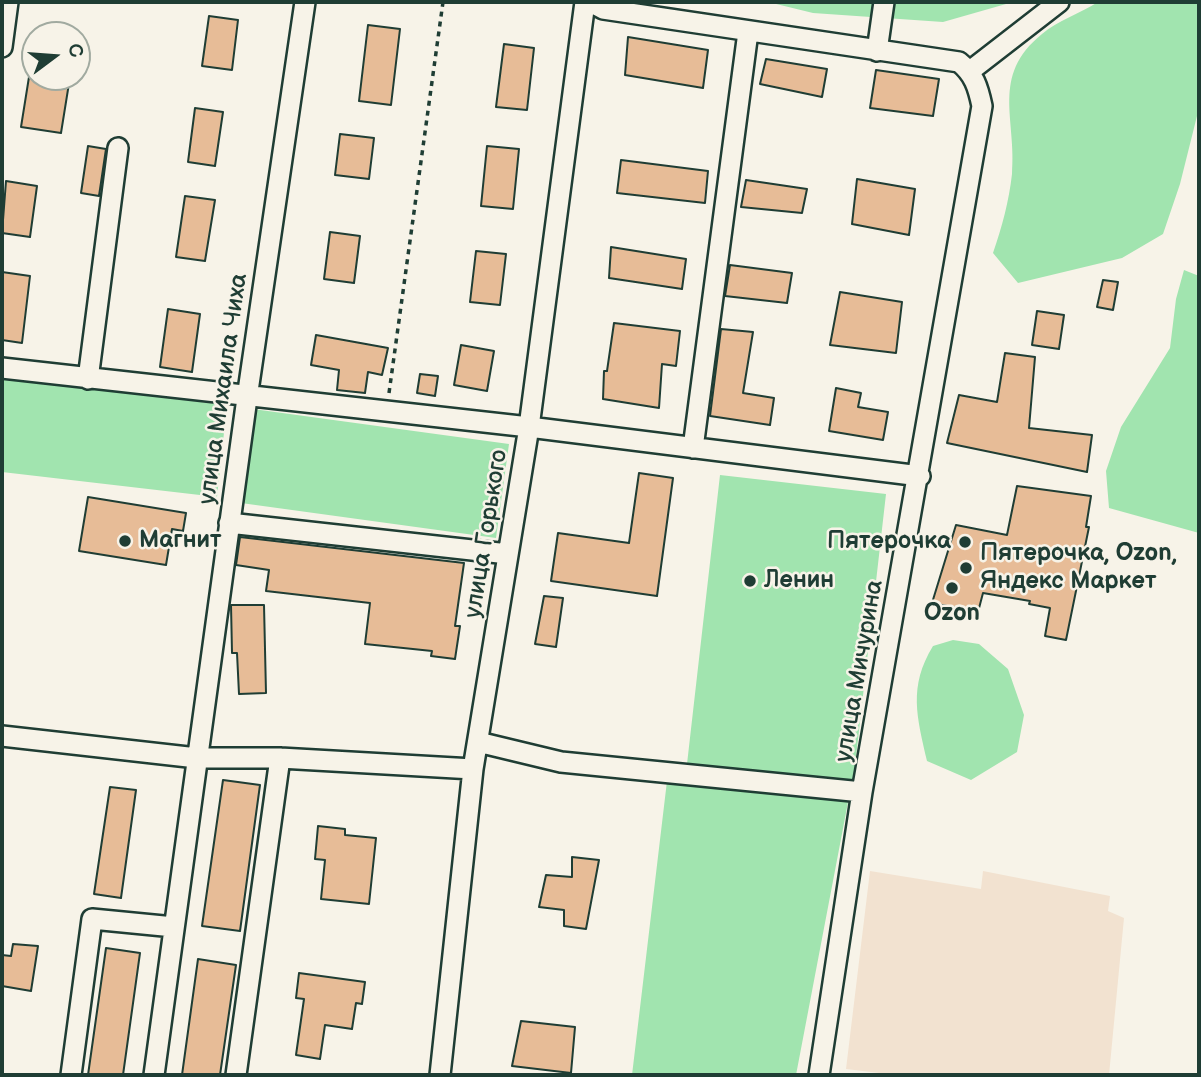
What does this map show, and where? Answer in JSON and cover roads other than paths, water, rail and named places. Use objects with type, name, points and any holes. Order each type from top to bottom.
[{"type":"street","points":[[2,47],[8,2]]},
{"type":"street","name":"улица Михаила Чиха","points":[[154,1075],[229,523],[305,2]]},
{"type":"street","points":[[588,2],[603,9],[945,59],[959,62],[970,71],[1036,9],[1059,2]]},
{"type":"street","name":"улица Горького","points":[[440,1075],[473,769],[529,428],[588,2]]},
{"type":"street","points":[[877,51],[884,2]]},
{"type":"street","points":[[692,448],[748,32]]},
{"type":"street","name":"улица Мичурина","points":[[819,1075],[862,792],[978,145],[982,106],[978,87],[970,71]]},
{"type":"street","points":[[88,379],[118,148]]},
{"type":"street","points":[[2,368],[920,476]]},
{"type":"street","points":[[229,523],[508,554]]},
{"type":"street","points":[[2,736],[197,758],[280,758],[473,769]]},
{"type":"street","points":[[478,742],[561,762],[862,792]]},
{"type":"street","points":[[236,1075],[280,758]]},
{"type":"street","points":[[71,1075],[92,919],[174,927]]},
{"type":"place","name":"Магнит","points":[[125,541]]},
{"type":"place","name":"Пятерочка","points":[[965,542]]},
{"type":"place","name":"Пятерочка, Ozon, Яндекс Маркет","points":[[966,568]]},
{"type":"place","name":"Ленин","points":[[750,581]]},
{"type":"place","name":"Ozon","points":[[952,588]]}]
